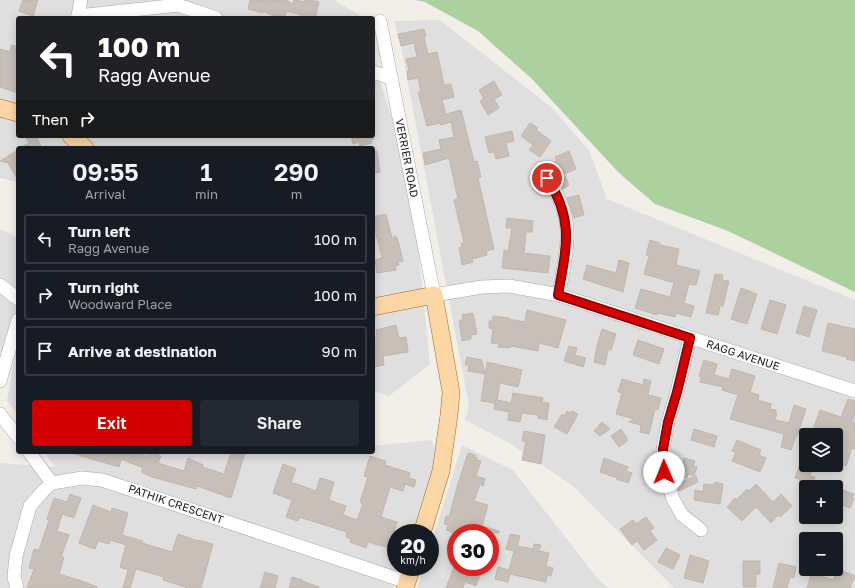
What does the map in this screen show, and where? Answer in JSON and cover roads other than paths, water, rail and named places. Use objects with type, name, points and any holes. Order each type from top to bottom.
[{"type":"main road","points":[[0,108],[16,112]]},
{"type":"main road","points":[[73,138],[83,146]]},
{"type":"main road","name":"RAGG AVENUE","points":[[375,307],[434,295]]},
{"type":"main road","points":[[425,524],[441,472],[451,392],[434,295]]},
{"type":"street","points":[[78,16],[81,0]]},
{"type":"street","points":[[86,16],[178,5],[210,16]]},
{"type":"street","name":"VERRIER ROAD","points":[[380,21],[434,295]]},
{"type":"street","points":[[375,73],[391,78]]},
{"type":"street","points":[[541,168],[553,187],[566,222],[567,239],[558,295]]},
{"type":"street","points":[[0,284],[16,297]]},
{"type":"street","name":"RAGG AVENUE","points":[[434,295],[482,287],[508,286],[558,295],[855,391]]},
{"type":"street","points":[[0,381],[16,327]]},
{"type":"street","points":[[690,338],[668,422],[663,449],[664,472],[673,499],[682,515],[701,530]]},
{"type":"street","points":[[0,414],[16,434]]},
{"type":"street","points":[[17,588],[14,577],[16,556],[30,506],[52,483],[30,454]]},
{"type":"street","name":"PATHIK CRESCENT","points":[[52,483],[82,478],[102,480],[408,579]]}]
